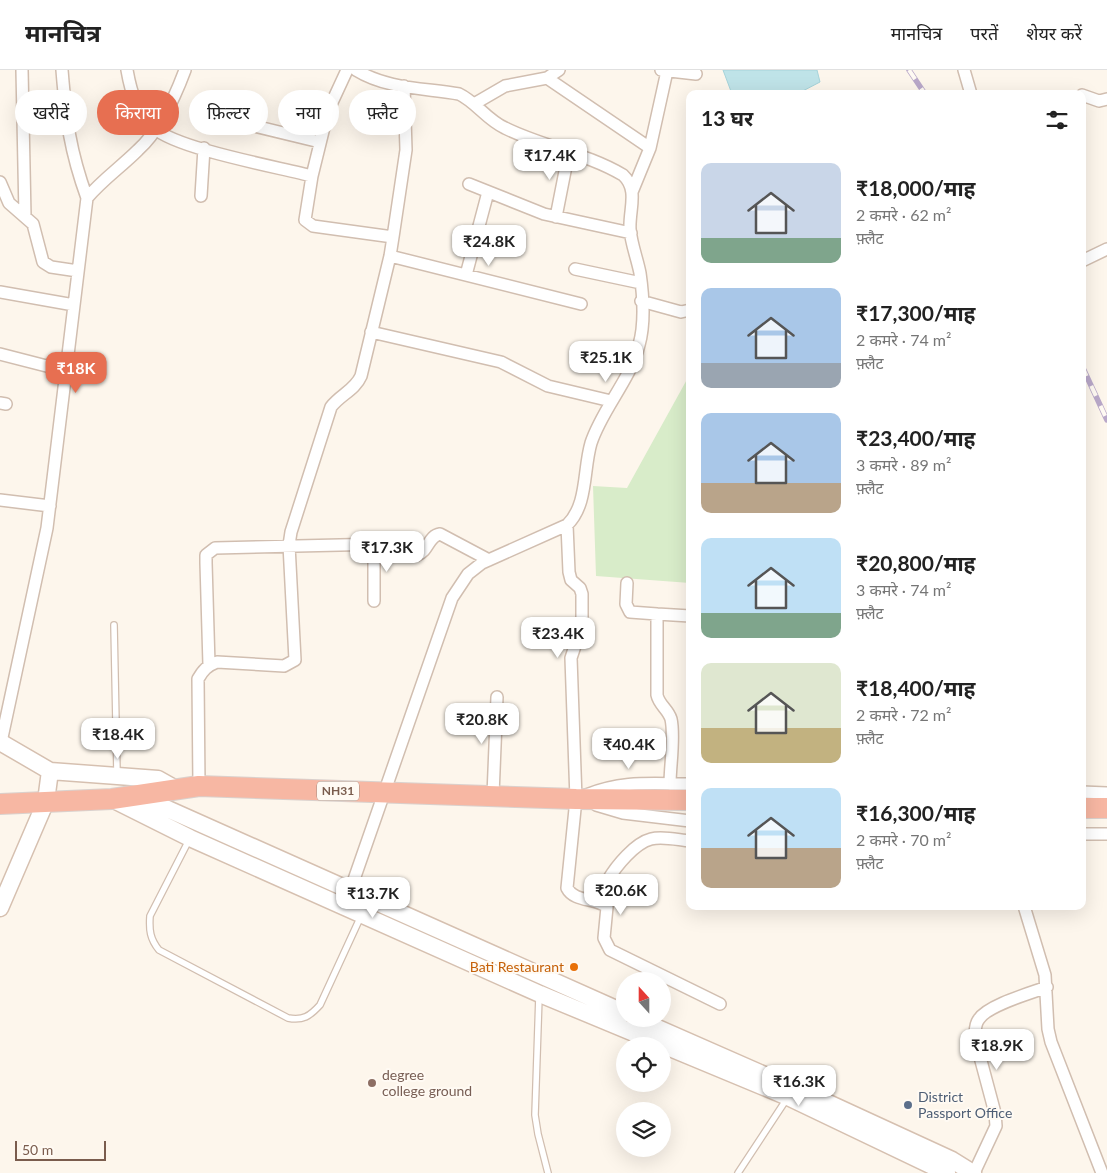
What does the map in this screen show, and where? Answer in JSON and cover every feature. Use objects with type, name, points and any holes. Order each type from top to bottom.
[{"type":"highway","name":"NH31","points":[[0,804],[112,799],[134,794],[198,786],[576,799],[679,795]]},
{"type":"highway","points":[[1086,808],[1107,808]]},
{"type":"street","points":[[22,70],[25,216]]},
{"type":"street","points":[[62,70],[68,137],[73,160],[87,198],[47,528],[0,742],[50,771],[158,779],[174,788]]},
{"type":"street","points":[[127,70],[132,90]]},
{"type":"street","points":[[177,90],[185,70]]},
{"type":"street","points":[[347,70],[328,110],[312,176],[305,215],[308,225],[393,237]]},
{"type":"street","points":[[350,890],[452,598],[468,574],[490,560],[567,525],[573,519],[580,504],[594,433],[640,344],[642,301],[641,283],[631,233],[632,192],[628,180],[623,175],[570,151],[503,127],[458,94],[372,79],[356,70]]},
{"type":"street","points":[[474,104],[505,86],[547,78],[559,70]]},
{"type":"street","points":[[632,192],[650,148],[664,70],[696,74]]},
{"type":"street","points":[[964,70],[970,90]]},
{"type":"street","points":[[547,78],[650,148]]},
{"type":"street","points":[[198,786],[198,680],[202,671],[208,665],[217,662],[284,666],[295,660],[289,545],[291,532],[331,407],[358,382],[371,332],[390,256],[406,150],[404,86]]},
{"type":"street","points":[[1086,96],[1099,101],[1107,99]]},
{"type":"street","points":[[268,129],[320,142]]},
{"type":"street","points":[[87,198],[98,185],[140,149],[150,135]]},
{"type":"street","points":[[167,135],[204,148],[312,176]]},
{"type":"street","points":[[201,196],[204,148]]},
{"type":"street","points":[[556,217],[570,151]]},
{"type":"street","points":[[0,182],[9,203],[36,228],[42,257],[47,266],[78,271]]},
{"type":"street","points":[[469,184],[556,217],[631,233]]},
{"type":"street","points":[[466,275],[488,192]]},
{"type":"street","points":[[1086,259],[1107,249]]},
{"type":"street","points":[[390,256],[581,304]]},
{"type":"street","points":[[575,269],[641,283]]},
{"type":"street","points":[[0,292],[74,305]]},
{"type":"street","points":[[642,301],[682,312],[686,311]]},
{"type":"street","points":[[371,332],[501,362],[548,386],[611,401]]},
{"type":"street","points":[[0,354],[66,371]]},
{"type":"street","points":[[0,500],[50,506]]},
{"type":"street","points":[[567,525],[569,572],[582,594],[582,625],[571,658],[576,799],[567,888],[569,893],[602,902],[607,907],[604,938],[610,950],[720,1004]]},
{"type":"street","points":[[208,665],[206,555],[215,548],[289,545],[374,545],[389,546],[417,555],[427,550],[432,538],[440,534],[490,560]]},
{"type":"street","points":[[374,545],[374,600]]},
{"type":"street","points":[[627,583],[626,604],[630,612],[686,616]]},
{"type":"street","points":[[657,614],[657,695],[661,705],[669,714],[672,724],[679,795]]},
{"type":"street","points":[[493,795],[497,697]]},
{"type":"street","points":[[0,908],[46,801],[50,771]]},
{"type":"street","points":[[1086,792],[1107,793]]},
{"type":"street","points":[[134,794],[350,890],[366,907],[540,994],[790,1092],[952,1160],[974,1173],[996,1126],[995,1113],[976,1042],[975,1031],[978,1019],[990,1010],[1047,987]]},
{"type":"street","points":[[112,799],[190,838],[541,976],[616,1009]]},
{"type":"street","points":[[576,799],[623,813],[686,821]]},
{"type":"street","points":[[1086,834],[1107,834]]},
{"type":"street","points":[[602,902],[608,881],[615,870],[640,844],[651,839],[662,838],[686,841]]},
{"type":"street","points":[[1025,910],[1047,987],[1048,1029],[1051,1042],[1102,1156],[1102,1173]]},
{"type":"street","points":[[656,1028],[790,1092],[947,1173]]},
{"type":"lane","points":[[114,625],[117,775]]},
{"type":"lane","points":[[190,838],[150,916],[149,929],[152,942],[159,950],[288,1018],[298,1020],[310,1016],[320,1005],[366,907]]},
{"type":"lane","points":[[541,976],[535,1115],[548,1173]]},
{"type":"lane","points":[[738,1173],[790,1092]]},
{"type":"green space","points":[[686,381],[686,583],[596,576],[593,486],[627,488]]},
{"type":"water","points":[[723,70],[817,70],[820,82],[805,90],[730,90]]},
{"type":"railway","points":[[909,70],[922,90]]},
{"type":"railway","points":[[1086,375],[1107,420]]},
{"type":"place","name":"Bati Restaurant","points":[[574,967]]},
{"type":"place","name":"degree college ground","points":[[372,1083]]},
{"type":"place","name":"District Passport Office","points":[[908,1105]]}]
